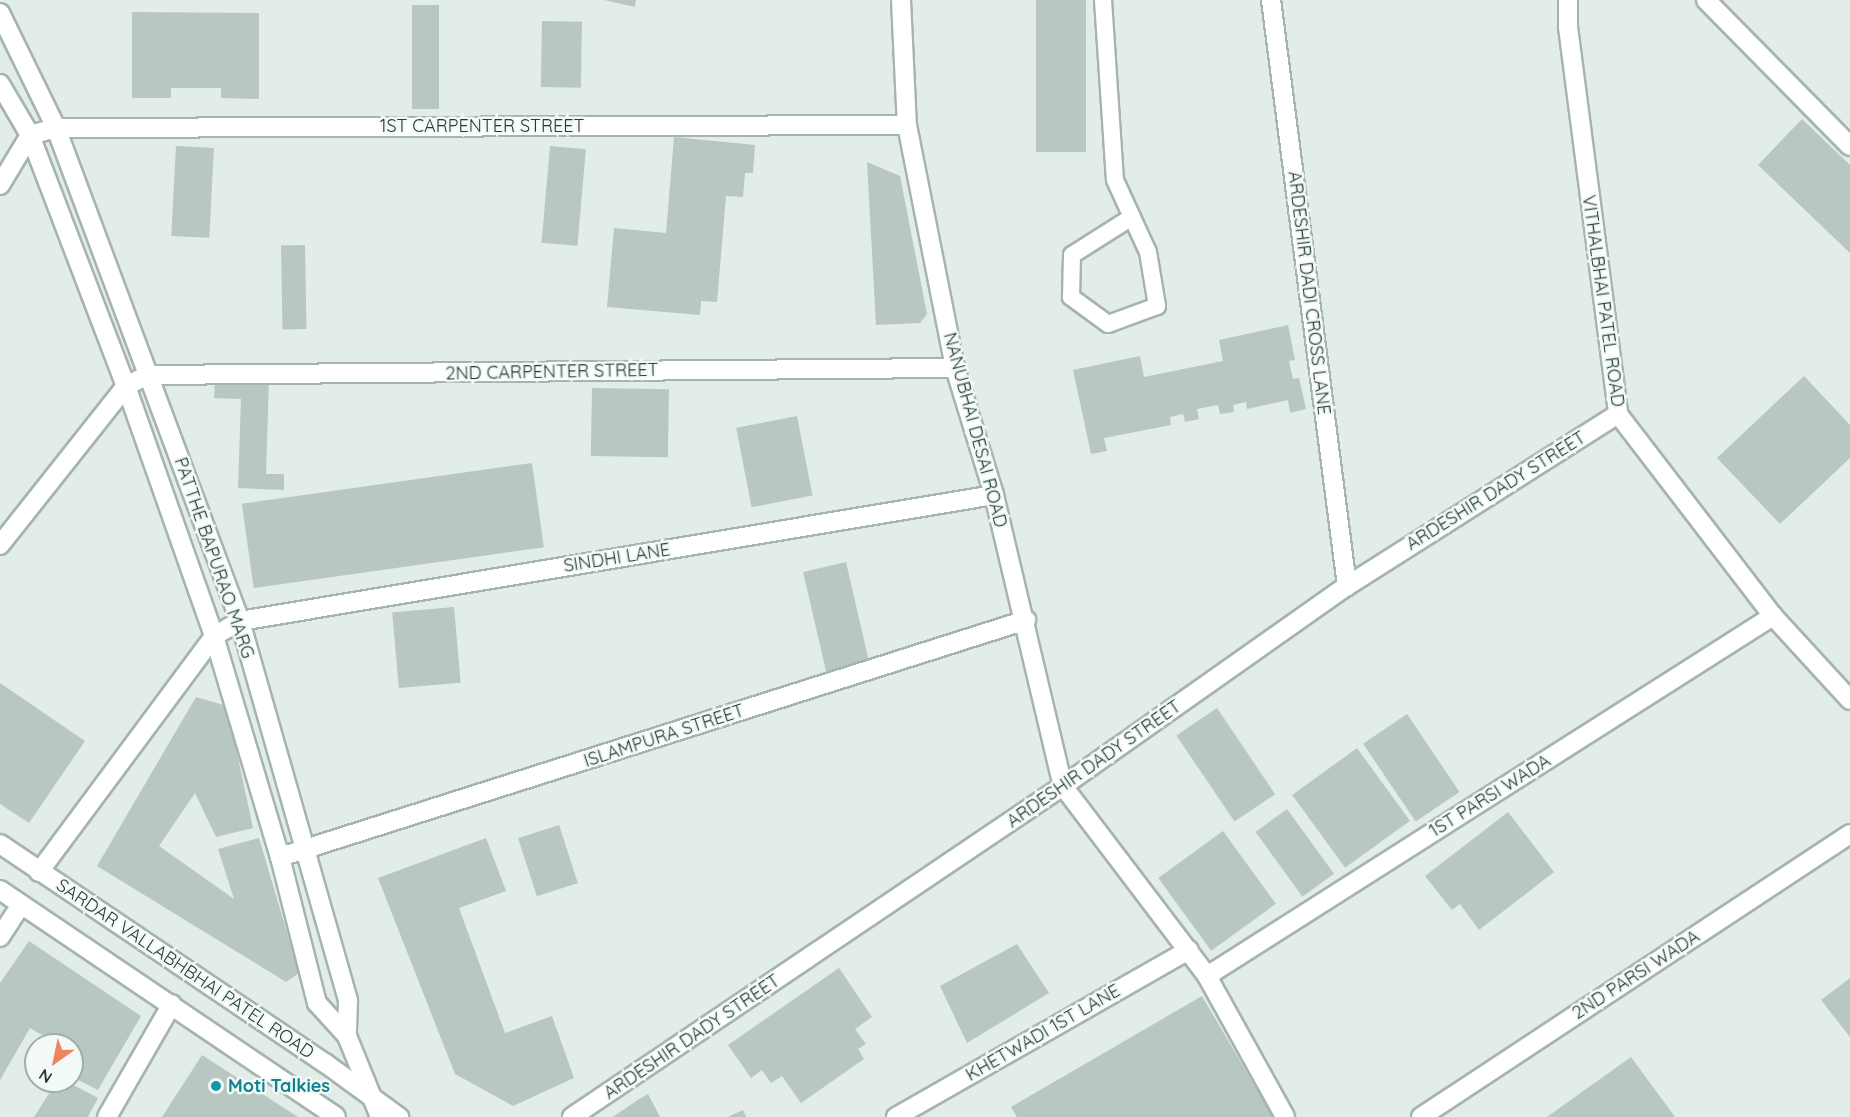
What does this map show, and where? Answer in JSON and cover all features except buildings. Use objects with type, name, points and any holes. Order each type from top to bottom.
[{"type":"street","name":"NANUBHAI DESAI ROAD","points":[[901,0],[907,125],[955,368],[994,495],[1026,620],[1064,786]]},
{"type":"street","name":"ARDESHIR DADI CROSS LANE","points":[[1271,0],[1347,586]]},
{"type":"street","name":"VITHALBHAI PATEL ROAD","points":[[1568,0],[1568,27],[1618,414],[1773,616],[1850,700]]},
{"type":"street","points":[[1706,0],[1850,146]]},
{"type":"street","name":"PATTHE BAPURAO MARG","points":[[0,13],[56,128],[240,621],[303,851],[348,1002],[347,1036],[380,1117]]},
{"type":"street","points":[[0,84],[30,135],[126,386],[214,636],[280,857],[317,1003],[347,1036]]},
{"type":"street","name":"1ST CARPENTER STREET","points":[[30,135],[56,128],[907,125]]},
{"type":"street","points":[[0,185],[30,135]]},
{"type":"street","name":"2ND CARPENTER STREET","points":[[148,375],[955,368]]},
{"type":"street","points":[[0,546],[126,386],[148,375]]},
{"type":"street","name":"ARDESHIR DADY STREET","points":[[572,1117],[1064,786],[1347,586],[1618,414]]},
{"type":"street","name":"SINDHI LANE","points":[[240,621],[994,495]]},
{"type":"street","name":"1ST PARSI WADA","points":[[1207,976],[1773,616]]},
{"type":"street","name":"ISLAMPURA STREET","points":[[280,857],[1026,620]]},
{"type":"street","points":[[39,872],[214,636],[240,621]]},
{"type":"street","points":[[1064,786],[1190,950],[1286,1117]]},
{"type":"street","name":"2ND PARSI WADA","points":[[1421,1117],[1850,834]]},
{"type":"street","name":"SARDAR VALLABHBHAI PATEL ROAD","points":[[0,844],[325,1063],[399,1117]]},
{"type":"street","name":"SARDAR VALLABHBHAI PATEL ROAD","points":[[0,890],[172,1004],[336,1117]]},
{"type":"street","points":[[0,937],[21,905]]},
{"type":"street","name":"KHETWADI 1ST LANE","points":[[896,1117],[1190,950]]},
{"type":"street","points":[[107,1117],[172,1004]]},
{"type":"lane","points":[[1103,0],[1116,180],[1148,252],[1157,306],[1108,324],[1071,297],[1072,255],[1132,217]]},
{"type":"place","name":"Moti Talkies","points":[[216,1086]]}]
